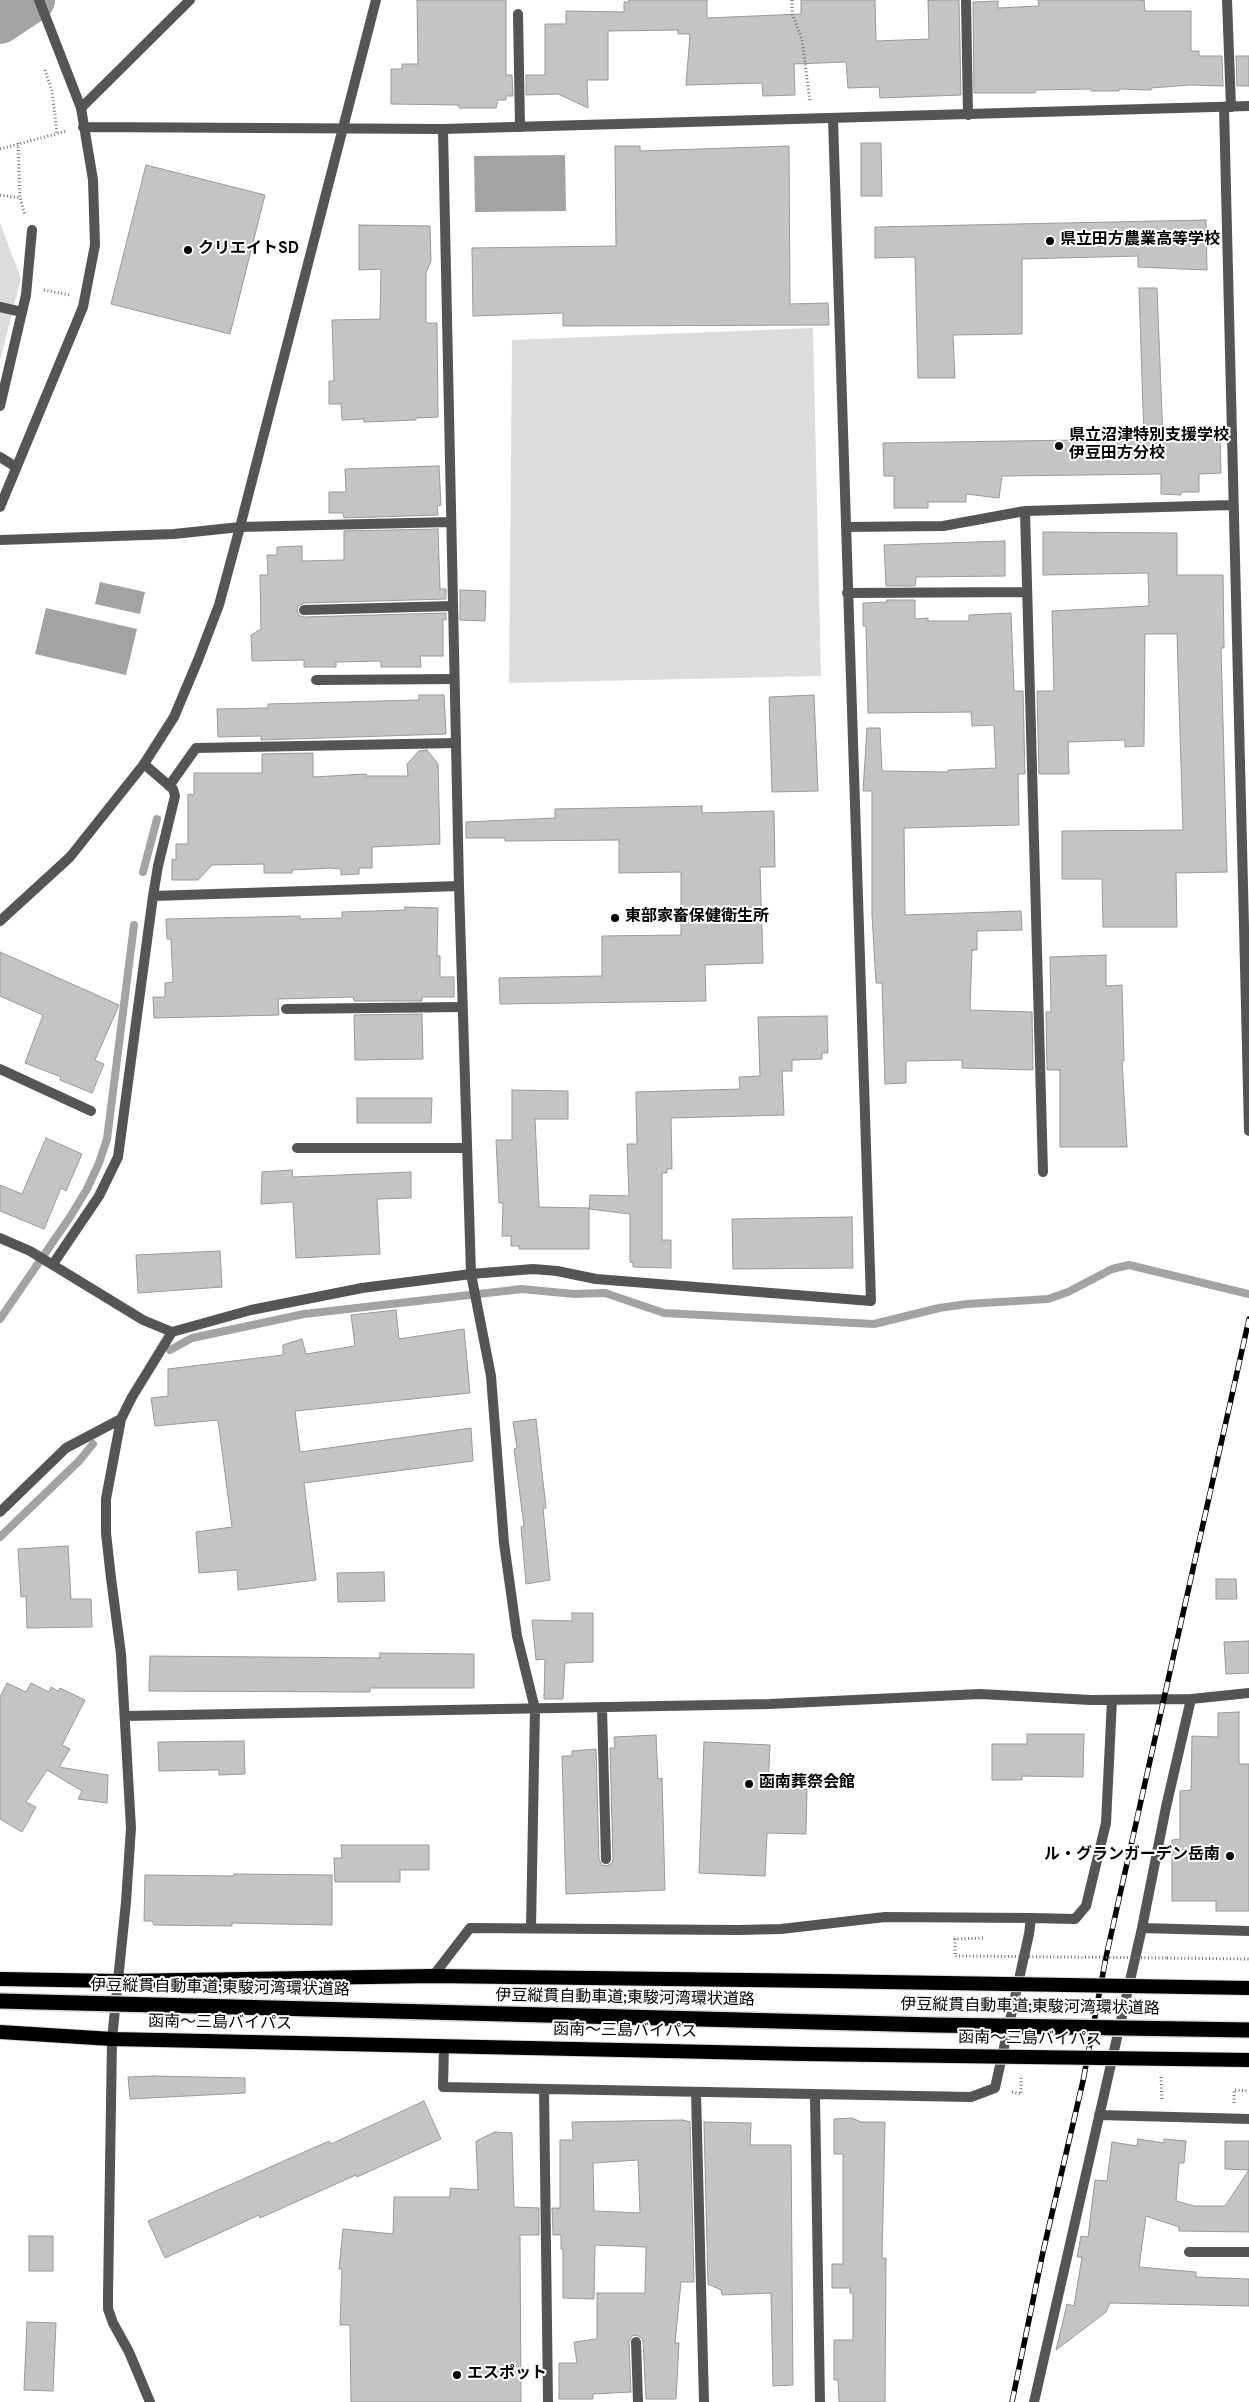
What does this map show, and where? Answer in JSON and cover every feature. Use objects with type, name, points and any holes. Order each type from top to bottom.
[{"type":"highway","points":[[0,1980],[118,1981],[433,1976],[1249,1988]]},
{"type":"highway","name":"伊豆縦貫自動車道;東駿河湾環状道路","points":[[0,2001],[1249,2030]]},
{"type":"highway","name":"函南～三島バイパス","points":[[0,2032],[112,2039],[805,2054],[1249,2060]]},
{"type":"street","points":[[0,507],[85,298],[95,245],[93,180],[81,108],[39,0]]},
{"type":"street","points":[[81,108],[190,0]]},
{"type":"street","points":[[0,922],[70,857],[144,764],[174,717],[198,660],[219,605],[376,0]]},
{"type":"street","points":[[966,0],[968,115]]},
{"type":"street","points":[[1227,0],[1232,505],[1249,1131]]},
{"type":"street","points":[[518,14],[520,127]]},
{"type":"street","points":[[83,127],[443,129],[812,120],[1249,106]]},
{"type":"street","points":[[0,1238],[53,1264],[143,1320],[172,1332],[251,1310],[362,1288],[471,1274],[533,1269],[557,1271],[596,1279],[871,1300],[833,119]]},
{"type":"street","points":[[443,129],[459,886],[471,1274],[491,1376],[496,1468],[506,1561],[517,1636],[535,1709],[531,1928]]},
{"type":"street","points":[[0,406],[22,312],[32,230]]},
{"type":"street","points":[[0,307],[22,312]]},
{"type":"street","points":[[0,457],[16,467]]},
{"type":"street","points":[[846,527],[943,526],[1025,512],[1232,505]]},
{"type":"street","points":[[1025,512],[1043,1172]]},
{"type":"street","points":[[0,540],[174,534],[240,527],[451,522]]},
{"type":"street","points":[[848,593],[1027,592]]},
{"type":"street","points":[[304,610],[453,606]]},
{"type":"street","points":[[316,680],[454,679]]},
{"type":"street","points":[[169,786],[196,748],[456,743]]},
{"type":"street","points":[[53,1264],[99,1196],[118,1157],[153,896],[158,866],[175,796],[173,789],[144,764]]},
{"type":"street","points":[[153,896],[459,886]]},
{"type":"street","points":[[286,1010],[462,1007]]},
{"type":"street","points":[[0,1069],[91,1111]]},
{"type":"street","points":[[297,1148],[467,1148]]},
{"type":"street","points":[[150,2402],[108,2309],[112,2039],[131,1828],[121,1654],[111,1578],[106,1524],[106,1499],[121,1420],[132,1397],[172,1332]]},
{"type":"street","points":[[0,1512],[66,1448],[88,1435],[121,1420]]},
{"type":"street","points":[[125,1716],[770,1704],[980,1694],[1112,1700],[1191,1699],[1249,1693]]},
{"type":"street","points":[[1034,2402],[1142,1928],[1166,1807],[1191,1699]]},
{"type":"street","points":[[433,1976],[470,1928],[738,1930],[781,1929],[885,1917],[1075,1920],[1086,1906],[1106,1822],[1112,1700]]},
{"type":"street","points":[[602,1707],[606,1859]]},
{"type":"street","points":[[444,2046],[443,2087],[815,2096],[971,2097],[994,2088],[1031,1918]]},
{"type":"street","points":[[1142,1928],[1249,1930]]},
{"type":"street","points":[[544,2089],[548,2402]]},
{"type":"street","points":[[696,2093],[704,2402]]},
{"type":"street","points":[[815,2096],[820,2402]]},
{"type":"street","points":[[1099,2115],[1249,2119]]},
{"type":"street","points":[[1188,2252],[1249,2252]]},
{"type":"street","points":[[636,2342],[638,2402]]},
{"type":"path","points":[[792,0],[792,13],[802,39],[812,120]]},
{"type":"path","points":[[52,91],[57,134]]},
{"type":"path","points":[[0,149],[83,127]]},
{"type":"path","points":[[18,143],[20,198],[32,230]]},
{"type":"path","points":[[0,195],[20,198]]},
{"type":"path","points":[[26,286],[85,298]]},
{"type":"path","points":[[984,1938],[955,1938],[955,1956],[1249,1959]]},
{"type":"path","points":[[1021,2074],[1021,2094]]},
{"type":"path","points":[[1161,2076],[1161,2090]]},
{"type":"path","points":[[1234,2090],[1249,2091]]},
{"type":"shaded area","points":[[565,155],[566,211],[475,212],[474,156]]},
{"type":"shaded area","points":[[0,223],[21,278],[0,361]]},
{"type":"shaded area","points":[[813,328],[821,676],[509,683],[512,340]]},
{"type":"shaded area","points":[[100,582],[145,592],[140,614],[95,604]]},
{"type":"shaded area","points":[[46,608],[137,629],[126,675],[35,654]]},
{"type":"building","points":[[417,0],[506,0],[506,75],[512,75],[513,96],[506,96],[506,100],[498,100],[496,108],[459,108],[459,105],[391,104],[391,69],[402,69],[402,64],[418,64]]},
{"type":"building","points":[[629,0],[707,0],[707,18],[801,14],[801,0],[875,0],[876,41],[929,39],[928,0],[959,0],[961,95],[880,98],[879,87],[848,88],[846,62],[794,64],[795,95],[763,96],[762,83],[686,85],[690,34],[678,34],[678,30],[608,31],[608,80],[587,80],[588,108],[558,94],[526,95],[526,75],[545,75],[545,24],[566,24],[566,11],[624,12],[624,2],[629,2]]},
{"type":"building","points":[[1038,0],[1144,0],[1145,11],[1191,11],[1191,51],[1199,51],[1199,56],[1222,56],[1223,86],[1190,85],[1151,88],[1151,90],[1119,89],[1119,91],[1091,91],[1091,89],[1035,90],[1035,93],[974,93],[973,2],[998,1],[998,8],[1039,6]]},
{"type":"building","points":[[1236,56],[1249,56],[1249,86],[1237,86]]},
{"type":"building","points":[[861,143],[881,143],[882,196],[861,196]]},
{"type":"building","points":[[615,146],[640,146],[640,151],[789,146],[790,304],[828,303],[829,325],[563,326],[563,313],[473,316],[472,248],[616,246]]},
{"type":"building","name":"クリエイトSD","points":[[146,165],[265,195],[230,334],[111,304]]},
{"type":"building","points":[[1206,220],[1207,270],[1138,267],[1138,256],[1022,259],[1022,334],[953,335],[955,378],[918,378],[915,257],[875,258],[875,227]]},
{"type":"building","points":[[359,225],[430,226],[431,261],[426,273],[426,323],[437,323],[438,417],[416,418],[416,420],[364,422],[364,419],[342,420],[341,404],[329,404],[329,381],[334,381],[332,320],[380,319],[381,269],[359,270]]},
{"type":"building","points":[[1139,288],[1157,288],[1163,439],[1220,438],[1221,473],[1199,474],[1199,492],[1181,492],[1181,495],[1161,494],[1161,474],[1002,476],[999,498],[966,494],[966,502],[928,502],[928,508],[894,508],[894,476],[884,476],[883,443],[1144,439]]},
{"type":"building","points":[[439,466],[441,505],[437,506],[438,515],[344,518],[343,513],[329,513],[329,492],[346,492],[345,469]]},
{"type":"building","points":[[438,529],[440,589],[446,589],[446,599],[304,603],[298,606],[297,611],[300,616],[304,617],[446,613],[446,620],[443,619],[443,656],[420,656],[421,667],[381,667],[381,661],[336,662],[336,667],[304,667],[304,660],[252,661],[251,635],[261,629],[260,575],[268,575],[267,555],[277,555],[277,547],[302,546],[302,561],[344,560],[344,531]]},
{"type":"building","points":[[1043,532],[1177,533],[1177,575],[1223,575],[1224,648],[1221,648],[1227,872],[1176,873],[1177,927],[1103,927],[1102,879],[1062,879],[1062,831],[1183,830],[1177,634],[1145,634],[1144,746],[1125,747],[1125,740],[1068,742],[1069,774],[1039,774],[1037,691],[1054,691],[1052,611],[1149,606],[1148,573],[1043,575]]},
{"type":"building","points":[[1005,541],[1005,576],[916,577],[915,586],[886,586],[884,545]]},
{"type":"building","points":[[460,590],[486,591],[485,621],[460,620]]},
{"type":"building","points":[[887,600],[915,600],[915,619],[928,618],[928,621],[969,621],[969,615],[1011,613],[1014,691],[1023,691],[1025,774],[1018,774],[1019,825],[904,828],[905,915],[1021,911],[1022,930],[977,931],[977,950],[972,950],[970,1010],[1032,1012],[1033,1070],[962,1068],[962,1060],[906,1061],[906,1083],[885,1084],[882,983],[876,983],[872,915],[872,791],[863,791],[867,728],[880,728],[882,771],[948,772],[948,770],[996,768],[994,725],[972,726],[971,712],[868,713],[866,626],[863,626],[863,603],[887,602]]},
{"type":"building","points":[[419,695],[444,695],[446,734],[261,740],[261,736],[218,737],[217,709],[268,708],[268,704],[419,700]]},
{"type":"building","points":[[814,695],[818,791],[772,792],[769,697]]},
{"type":"building","points":[[427,750],[438,764],[440,844],[372,847],[372,868],[359,868],[359,874],[341,875],[341,869],[330,868],[292,870],[292,873],[264,873],[264,864],[212,865],[198,880],[172,880],[172,859],[176,860],[176,844],[188,844],[188,794],[194,795],[194,773],[262,773],[262,754],[313,753],[313,777],[366,774],[366,776],[408,776],[407,764],[419,751]]},
{"type":"building","points":[[702,806],[702,813],[774,811],[775,867],[760,867],[763,963],[705,965],[706,1001],[500,1004],[499,978],[602,976],[602,936],[681,935],[681,872],[619,873],[619,840],[505,841],[505,838],[466,838],[466,822],[555,818],[555,809]]},
{"type":"building","points":[[405,907],[438,908],[437,956],[440,956],[440,977],[454,977],[454,997],[422,997],[422,1001],[354,1001],[353,997],[278,999],[279,1015],[154,1018],[153,997],[165,997],[165,983],[173,982],[171,939],[167,939],[166,919],[300,916],[300,919],[342,918],[342,912],[405,910]]},
{"type":"building","points":[[0,952],[119,1005],[95,1060],[104,1064],[92,1093],[60,1080],[61,1077],[25,1063],[43,1015],[0,996]]},
{"type":"building","points":[[1106,955],[1106,986],[1122,985],[1124,1061],[1122,1061],[1127,1147],[1060,1147],[1060,1070],[1047,1070],[1046,1012],[1051,1012],[1050,957]]},
{"type":"building","points":[[422,1014],[423,1059],[355,1060],[354,1015]]},
{"type":"building","points":[[827,1016],[828,1053],[822,1053],[822,1059],[792,1060],[792,1071],[782,1071],[784,1115],[671,1118],[672,1169],[667,1169],[667,1173],[662,1173],[662,1240],[671,1240],[671,1268],[633,1267],[633,1263],[630,1262],[630,1214],[589,1209],[590,1195],[629,1196],[627,1144],[637,1144],[636,1092],[740,1089],[739,1077],[760,1076],[758,1017]]},
{"type":"building","points":[[512,1090],[568,1091],[568,1119],[535,1119],[539,1207],[589,1208],[589,1249],[519,1249],[519,1246],[511,1246],[511,1236],[502,1236],[503,1203],[499,1203],[496,1140],[512,1140]]},
{"type":"building","points":[[357,1098],[432,1098],[431,1123],[357,1123]]},
{"type":"building","points":[[46,1138],[82,1154],[66,1191],[61,1188],[44,1229],[0,1211],[0,1185],[22,1194]]},
{"type":"building","points":[[292,1170],[293,1177],[411,1172],[411,1198],[377,1199],[380,1254],[296,1258],[293,1202],[261,1204],[262,1172]]},
{"type":"building","points":[[852,1217],[853,1268],[733,1269],[732,1219]]},
{"type":"building","points":[[220,1251],[222,1287],[138,1293],[136,1255]]},
{"type":"building","points":[[396,1310],[399,1339],[464,1329],[470,1393],[295,1411],[300,1452],[471,1428],[473,1461],[304,1483],[316,1580],[238,1590],[237,1570],[199,1573],[196,1532],[232,1527],[218,1420],[155,1426],[151,1398],[168,1396],[168,1369],[283,1355],[283,1345],[302,1339],[306,1354],[355,1346],[351,1315]]},
{"type":"building","points":[[536,1419],[546,1508],[543,1508],[550,1580],[526,1584],[521,1527],[524,1526],[514,1449],[517,1448],[513,1422]]},
{"type":"building","points":[[68,1546],[71,1599],[91,1599],[92,1627],[27,1628],[26,1596],[21,1597],[18,1549]]},
{"type":"building","points":[[384,1572],[385,1601],[338,1602],[337,1573]]},
{"type":"building","points":[[1216,1579],[1236,1579],[1237,1599],[1216,1599]]},
{"type":"building","points":[[572,1613],[593,1613],[593,1662],[565,1663],[563,1699],[544,1699],[545,1659],[536,1660],[532,1620],[572,1621]]},
{"type":"building","points":[[1249,1641],[1249,1673],[1226,1674],[1224,1642]]},
{"type":"building","points":[[380,1653],[474,1654],[474,1688],[370,1688],[370,1692],[149,1691],[150,1656],[380,1658]]},
{"type":"building","points":[[7,1683],[26,1692],[31,1683],[49,1692],[51,1687],[58,1691],[60,1688],[85,1700],[62,1745],[70,1749],[59,1767],[108,1775],[107,1803],[78,1799],[82,1791],[47,1770],[26,1802],[36,1807],[22,1832],[0,1819],[0,1697]]},
{"type":"building","points":[[1239,1712],[1239,1764],[1249,1764],[1249,1911],[1216,1911],[1216,1901],[1172,1901],[1172,1840],[1180,1839],[1180,1791],[1191,1790],[1192,1736],[1218,1737],[1218,1713]]},
{"type":"building","points":[[1027,1734],[1084,1734],[1083,1777],[1022,1776],[1022,1780],[992,1780],[992,1744],[1027,1744]]},
{"type":"building","points":[[656,1735],[658,1779],[662,1778],[665,1890],[566,1894],[562,1756],[572,1756],[572,1751],[596,1749],[599,1859],[602,1865],[607,1866],[612,1863],[613,1859],[610,1748],[615,1748],[614,1737]]},
{"type":"building","points":[[244,1741],[245,1774],[219,1775],[219,1770],[159,1771],[158,1742]]},
{"type":"building","points":[[704,1742],[770,1745],[768,1789],[807,1789],[806,1834],[767,1833],[765,1876],[699,1873]]},
{"type":"building","points":[[341,1845],[429,1845],[429,1870],[400,1870],[400,1882],[335,1882],[334,1858],[342,1858]]},
{"type":"building","points":[[234,1874],[332,1875],[332,1925],[232,1923],[232,1926],[154,1925],[152,1921],[144,1921],[145,1875],[234,1876]]},
{"type":"building","points":[[128,2077],[245,2078],[245,2093],[130,2099]]},
{"type":"building","points":[[424,2101],[441,2139],[260,2218],[259,2215],[165,2258],[148,2221],[329,2141],[331,2144]]},
{"type":"building","points":[[852,2118],[861,2122],[885,2122],[882,2258],[886,2258],[885,2402],[839,2402],[838,2380],[834,2380],[834,2340],[853,2340],[853,2293],[850,2293],[850,2288],[832,2288],[832,2264],[843,2264],[843,2154],[834,2154],[834,2119]]},
{"type":"building","points":[[683,2120],[690,2122],[694,2282],[681,2282],[675,2343],[679,2343],[676,2399],[646,2399],[643,2342],[642,2338],[636,2335],[632,2336],[629,2342],[631,2392],[593,2394],[593,2399],[559,2399],[559,2363],[577,2363],[574,2342],[597,2339],[597,2293],[645,2293],[646,2247],[595,2245],[594,2299],[563,2298],[563,2249],[561,2249],[561,2235],[553,2235],[552,2208],[560,2208],[560,2140],[573,2140],[572,2122]],"holes":[[[638,2160],[640,2213],[594,2211],[593,2163]]]},
{"type":"building","points":[[704,2122],[751,2123],[750,2145],[791,2145],[793,2385],[773,2386],[771,2293],[722,2295],[721,2290],[708,2284]]},
{"type":"building","points":[[495,2132],[512,2133],[514,2207],[539,2208],[539,2235],[520,2235],[521,2402],[351,2402],[350,2325],[340,2325],[342,2269],[339,2269],[343,2229],[393,2234],[394,2197],[450,2197],[450,2188],[478,2190],[476,2141]]},
{"type":"building","points":[[1138,2139],[1164,2143],[1164,2139],[1186,2141],[1184,2163],[1179,2163],[1176,2201],[1195,2206],[1225,2206],[1249,2170],[1249,2232],[1179,2231],[1179,2227],[1146,2216],[1139,2267],[1196,2272],[1196,2277],[1249,2279],[1249,2306],[1110,2303],[1106,2312],[1056,2350],[1067,2304],[1074,2306],[1082,2257],[1077,2257],[1081,2236],[1088,2237],[1095,2180],[1107,2181],[1112,2142],[1137,2146]]},
{"type":"building","points":[[1225,2141],[1249,2141],[1249,2170],[1225,2169]]},
{"type":"building","points":[[29,2236],[53,2236],[53,2271],[29,2271]]},
{"type":"building","points":[[27,2322],[56,2323],[53,2391],[24,2390]]},
{"type":"waterway","points":[[0,22],[33,0]]},
{"type":"waterway","points":[[143,872],[157,819]]},
{"type":"waterway","points":[[0,1319],[70,1217],[87,1189],[99,1163],[107,1139],[134,925]]},
{"type":"waterway","points":[[170,1350],[192,1338],[304,1314],[522,1289],[574,1294],[605,1293],[664,1313],[874,1324],[939,1308],[967,1304],[1048,1299],[1068,1292],[1112,1269],[1129,1265],[1249,1294]]},
{"type":"waterway","points":[[0,1537],[79,1461],[93,1444]]},
{"type":"railway","points":[[1012,2402],[1043,2252],[1083,2081],[1106,1957],[1249,1319]]},
{"type":"place","name":"県立田方農業高等学校","points":[[1050,241]]},
{"type":"place","name":"クリエイトSD","points":[[188,250]]},
{"type":"place","name":"県立沼津特別支援学校 伊豆田方分校","points":[[1059,446]]},
{"type":"place","name":"東部家畜保健衛生所","points":[[615,918]]},
{"type":"place","name":"函南葬祭会館","points":[[749,1784]]},
{"type":"place","name":"ル・グランガーデン岳南","points":[[1230,1856]]},
{"type":"place","name":"エスポット","points":[[457,2375]]}]
